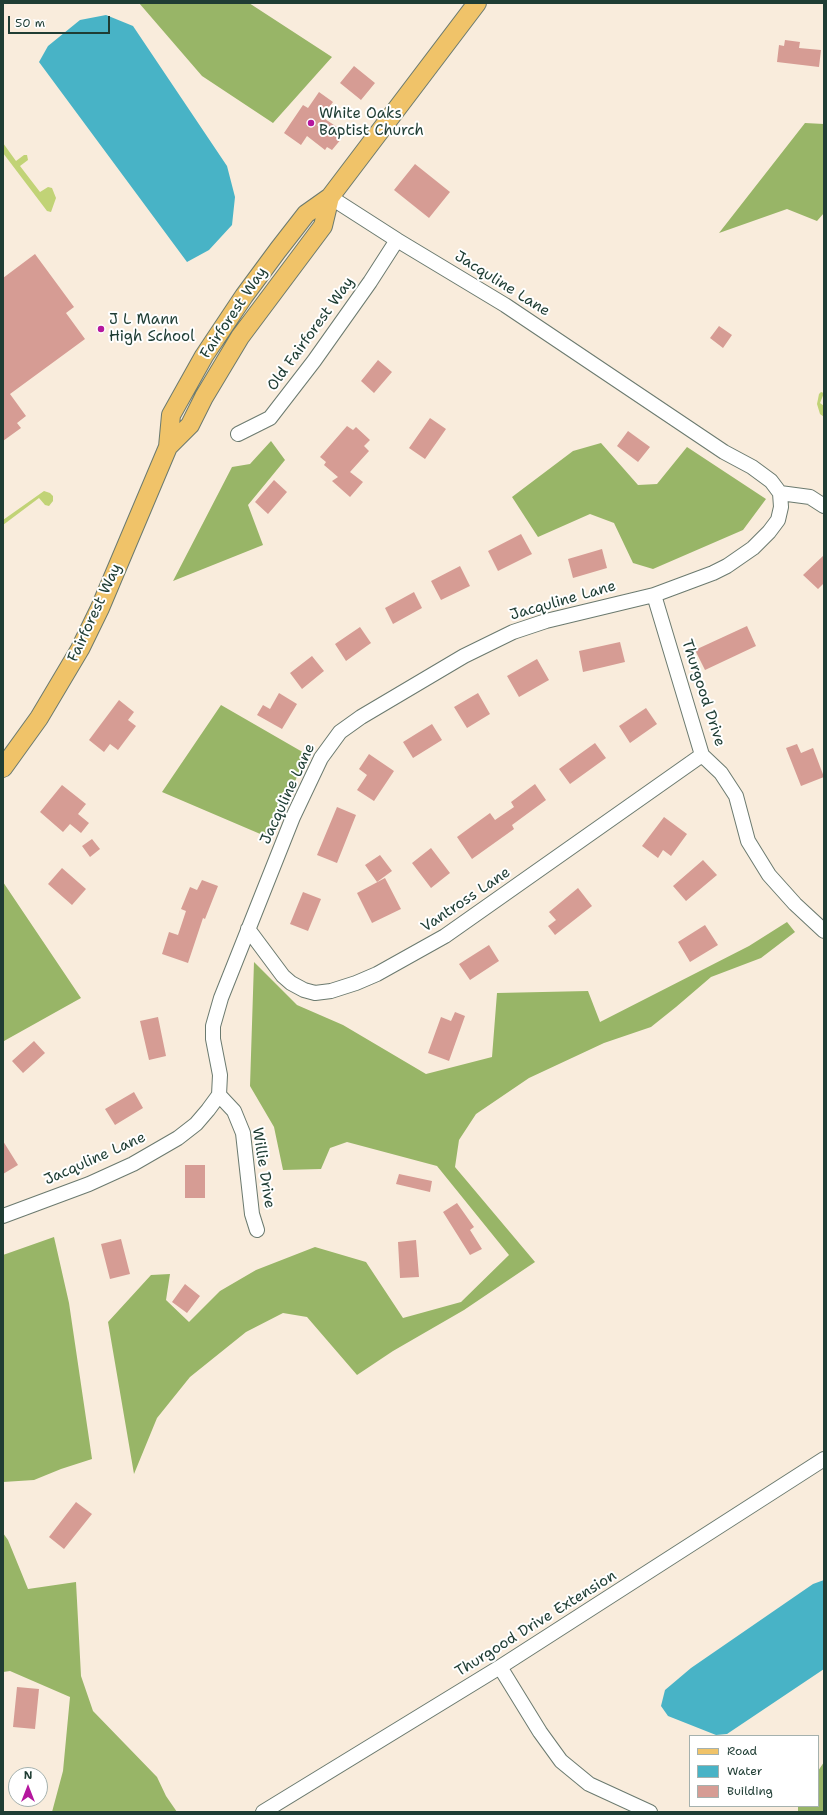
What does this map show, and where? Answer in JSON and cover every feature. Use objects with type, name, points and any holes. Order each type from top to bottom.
[{"type":"main road","name":"Fairforest Way","points":[[3,768],[39,718],[80,649],[100,608],[168,447],[190,425],[204,397],[240,337],[323,226],[330,197],[477,3]]},
{"type":"street","name":"Jacquline Lane","points":[[3,1216],[89,1184],[133,1164],[166,1146],[196,1124],[219,1095],[220,1075],[213,1039],[213,1026],[221,998],[293,817],[314,770],[340,732],[361,717],[464,656],[513,632],[546,621],[654,595],[727,566],[753,548],[769,532],[778,520],[781,507],[780,493],[771,481],[752,467],[724,452],[505,305],[397,240],[330,197]]},
{"type":"street","name":"Old Fairforest Way","points":[[238,434],[270,418],[314,361],[366,288],[397,240]]},
{"type":"street","points":[[780,493],[810,497],[824,506]]},
{"type":"street","name":"Thurgood Drive","points":[[654,595],[702,755],[721,773],[736,796],[748,841],[768,875],[795,904],[824,931]]},
{"type":"street","name":"Vantross Lane","points":[[248,930],[284,976],[291,983],[304,990],[315,993],[331,991],[356,983],[377,974],[445,936],[702,755]]},
{"type":"street","name":"Willie Drive","points":[[219,1095],[234,1111],[243,1133],[252,1214],[257,1230]]},
{"type":"street","name":"Thurgood Drive Extension","points":[[263,1812],[500,1667],[824,1459]]},
{"type":"street","points":[[500,1667],[540,1732],[561,1761],[589,1784],[650,1812]]},
{"type":"green space","points":[[139,3],[249,3],[332,57],[273,123],[202,76]]},
{"type":"green space","points":[[805,123],[824,124],[824,213],[817,221],[787,209],[719,233]]},
{"type":"green space","points":[[3,143],[16,161],[24,155],[27,155],[28,160],[20,166],[40,192],[48,187],[52,188],[56,198],[51,212],[47,211],[3,153]]},
{"type":"green space","points":[[821,392],[824,393],[820,403],[824,406],[824,417],[820,414],[817,404],[819,394]]},
{"type":"green space","points":[[271,441],[285,460],[248,505],[263,545],[173,581],[232,467],[250,464]]},
{"type":"green space","points":[[601,443],[638,485],[657,484],[687,447],[766,499],[743,530],[653,569],[633,563],[614,523],[590,514],[538,537],[512,497],[573,451]]},
{"type":"green space","points":[[44,491],[53,496],[53,501],[49,506],[45,505],[39,498],[3,525],[3,520]]},
{"type":"green space","points":[[221,705],[306,754],[272,839],[162,792]]},
{"type":"green space","points":[[3,882],[81,998],[4,1041],[3,1044]]},
{"type":"green space","points":[[787,922],[795,932],[761,958],[711,977],[651,1027],[604,1043],[529,1078],[476,1114],[459,1140],[455,1167],[535,1262],[464,1310],[393,1351],[357,1375],[307,1317],[283,1313],[246,1332],[190,1377],[157,1418],[134,1474],[108,1322],[151,1275],[170,1274],[166,1300],[189,1322],[220,1291],[256,1270],[315,1247],[366,1262],[403,1318],[461,1302],[509,1255],[437,1166],[347,1142],[330,1148],[321,1169],[283,1170],[274,1127],[250,1086],[254,962],[297,1005],[343,1025],[426,1074],[492,1057],[497,993],[588,991],[600,1022],[749,946]]},
{"type":"green space","points":[[54,1237],[69,1303],[92,1459],[34,1480],[3,1482],[3,1255]]},
{"type":"green space","points":[[3,1533],[8,1540],[28,1589],[76,1582],[81,1676],[93,1711],[157,1777],[166,1796],[177,1812],[52,1812],[63,1771],[70,1697],[10,1671],[3,1672]]},
{"type":"green space","points":[[824,1762],[824,1812],[798,1812],[798,1807],[819,1807],[819,1770]]},
{"type":"water","points":[[106,15],[133,26],[227,166],[235,197],[232,225],[209,250],[187,262],[39,62],[48,46],[80,20]]},
{"type":"water","points":[[824,1580],[824,1669],[727,1734],[716,1735],[668,1716],[661,1706],[665,1690],[691,1668],[813,1584]]},
{"type":"building","points":[[785,40],[800,42],[799,48],[821,50],[819,67],[777,62],[779,45],[784,46]]},
{"type":"building","points":[[354,66],[375,83],[361,100],[340,83]]},
{"type":"building","name":"White Oaks Baptist Church","points":[[319,92],[333,102],[322,117],[340,129],[337,134],[342,138],[332,150],[327,147],[325,150],[307,136],[301,145],[284,133],[303,105],[308,108]]},
{"type":"building","points":[[415,164],[450,192],[429,218],[394,190]]},
{"type":"building","points":[[35,254],[74,307],[66,313],[85,339],[10,394],[26,416],[17,423],[21,428],[3,441],[3,278]]},
{"type":"building","points":[[719,326],[732,335],[723,348],[710,338]]},
{"type":"building","points":[[378,360],[392,372],[374,393],[361,381]]},
{"type":"building","points":[[430,418],[446,429],[425,459],[409,448]]},
{"type":"building","points":[[347,426],[353,430],[356,427],[370,440],[364,446],[369,451],[350,472],[363,482],[350,497],[332,481],[338,477],[324,465],[326,462],[320,457]]},
{"type":"building","points":[[628,431],[650,447],[638,462],[617,446]]},
{"type":"building","points":[[274,480],[287,492],[268,514],[255,502]]},
{"type":"building","points":[[521,534],[532,554],[498,571],[488,551]]},
{"type":"building","points":[[602,549],[607,568],[573,578],[568,559]]},
{"type":"building","points":[[824,555],[824,583],[818,589],[803,575]]},
{"type":"building","points":[[460,566],[470,586],[441,600],[431,581]]},
{"type":"building","points":[[414,592],[422,608],[393,624],[385,608]]},
{"type":"building","points":[[747,626],[756,646],[705,670],[695,650]]},
{"type":"building","points":[[360,627],[371,643],[346,661],[335,644]]},
{"type":"building","points":[[620,642],[625,662],[583,672],[579,651]]},
{"type":"building","points":[[312,656],[324,671],[302,689],[290,673]]},
{"type":"building","points":[[537,659],[549,680],[519,697],[507,676]]},
{"type":"building","points":[[279,693],[297,704],[282,729],[257,715],[263,705],[270,709]]},
{"type":"building","points":[[478,693],[490,714],[467,728],[454,707]]},
{"type":"building","points":[[119,700],[134,712],[128,720],[136,726],[118,750],[110,744],[104,752],[89,740]]},
{"type":"building","points":[[646,708],[657,724],[630,743],[619,726]]},
{"type":"building","points":[[432,724],[442,740],[413,758],[403,742]]},
{"type":"building","points":[[595,743],[606,758],[570,784],[559,769]]},
{"type":"building","points":[[797,744],[801,753],[813,748],[824,777],[801,786],[786,748]]},
{"type":"building","points":[[369,754],[394,771],[374,801],[357,790],[367,775],[359,769]]},
{"type":"building","points":[[535,784],[546,800],[512,825],[514,829],[472,859],[457,837],[490,813],[495,820],[514,807],[511,802]]},
{"type":"building","points":[[62,785],[86,804],[78,814],[89,823],[81,833],[70,824],[63,832],[40,812]]},
{"type":"building","points":[[337,807],[356,815],[337,863],[317,855]]},
{"type":"building","points":[[664,817],[687,834],[671,856],[663,850],[658,858],[642,846]]},
{"type":"building","points":[[92,839],[100,849],[90,857],[82,846]]},
{"type":"building","points":[[431,848],[450,873],[431,888],[412,863]]},
{"type":"building","points":[[380,855],[392,871],[377,882],[365,865]]},
{"type":"building","points":[[703,860],[717,875],[686,901],[673,886]]},
{"type":"building","points":[[62,868],[86,889],[72,905],[48,884]]},
{"type":"building","points":[[385,878],[401,909],[372,923],[357,893]]},
{"type":"building","points":[[202,880],[218,886],[205,919],[203,918],[188,963],[162,954],[169,932],[178,935],[186,911],[181,909],[190,887],[197,890]]},
{"type":"building","points":[[578,888],[592,906],[555,935],[548,926],[556,920],[549,912]]},
{"type":"building","points":[[303,892],[321,899],[308,931],[290,924]]},
{"type":"building","points":[[705,925],[718,945],[690,962],[678,942]]},
{"type":"building","points":[[489,945],[499,961],[470,980],[459,964]]},
{"type":"building","points":[[455,1012],[465,1016],[449,1061],[428,1053],[441,1017],[451,1021]]},
{"type":"building","points":[[158,1017],[166,1056],[149,1060],[140,1021]]},
{"type":"building","points":[[34,1041],[45,1053],[23,1073],[12,1061]]},
{"type":"building","points":[[134,1092],[143,1108],[115,1125],[105,1109]]},
{"type":"building","points":[[3,1141],[18,1165],[3,1174]]},
{"type":"building","points":[[185,1165],[205,1165],[205,1198],[185,1198]]},
{"type":"building","points":[[399,1174],[432,1181],[430,1192],[396,1184]]},
{"type":"building","points":[[457,1203],[474,1227],[470,1230],[482,1249],[470,1255],[443,1212]]},
{"type":"building","points":[[121,1239],[130,1274],[110,1279],[101,1244]]},
{"type":"building","points":[[416,1240],[419,1277],[400,1278],[398,1242]]},
{"type":"building","points":[[185,1284],[200,1296],[187,1313],[172,1302]]},
{"type":"building","points":[[76,1502],[92,1514],[64,1549],[49,1537]]},
{"type":"building","points":[[17,1687],[39,1689],[35,1729],[13,1727]]},
{"type":"place","name":"White Oaks Baptist Church","points":[[311,123]]},
{"type":"place","name":"J L Mann High School","points":[[101,329]]}]
